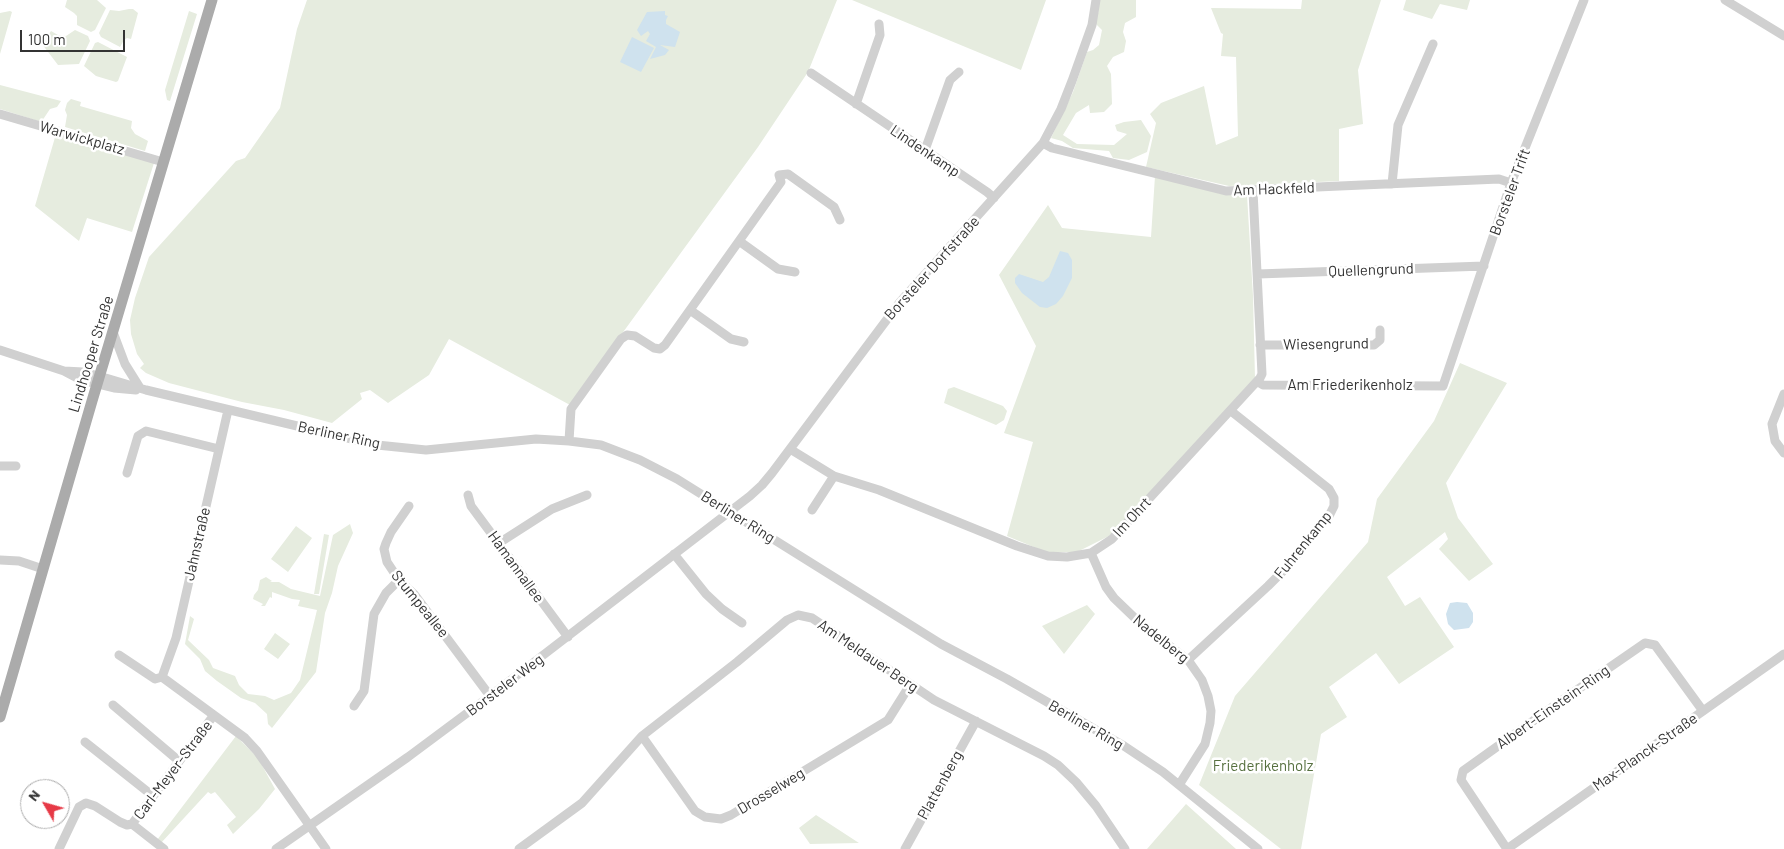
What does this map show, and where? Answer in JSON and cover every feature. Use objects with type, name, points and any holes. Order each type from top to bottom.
[{"type":"main road","name":"Lindhooper Straße","points":[[0,717],[98,380],[212,0]]},
{"type":"street","name":"Borsteler Dorfstraße","points":[[728,512],[762,485],[888,317],[1043,142],[1061,109],[1072,81],[1092,25],[1096,0]]},
{"type":"street","name":"Borsteler Trift","points":[[1443,386],[1511,183],[1584,0]]},
{"type":"street","points":[[1725,0],[1784,36]]},
{"type":"street","points":[[856,104],[880,35],[878,24]]},
{"type":"street","points":[[1392,184],[1398,125],[1433,44]]},
{"type":"street","points":[[925,150],[950,80],[959,72]]},
{"type":"street","name":"Lindenkamp","points":[[811,73],[994,198]]},
{"type":"street","name":"Warwickplatz","points":[[0,114],[164,162]]},
{"type":"street","name":"Am Hackfeld","points":[[1043,142],[1052,148],[1226,191],[1500,179],[1511,183]]},
{"type":"street","points":[[569,441],[571,409],[621,339],[627,335],[635,336],[654,348],[660,349],[665,345],[781,182],[779,175],[788,174],[834,207],[840,220]]},
{"type":"street","points":[[1253,191],[1262,374],[1258,382]]},
{"type":"street","points":[[739,241],[778,268],[795,272]]},
{"type":"street","name":"Quellengrund","points":[[1258,274],[1484,266]]},
{"type":"street","points":[[690,310],[731,339],[744,342]]},
{"type":"street","name":"Wiesengrund","points":[[1260,345],[1374,345],[1380,340],[1380,330]]},
{"type":"street","points":[[113,332],[125,364],[143,389]]},
{"type":"street","name":"Berliner Ring","points":[[0,350],[64,371],[83,372],[98,380],[378,445],[426,450],[536,440],[569,441],[601,445],[640,460],[676,479],[942,644],[1124,746],[1179,785],[1258,849]]},
{"type":"street","name":"Im Ohrt","points":[[790,449],[834,476],[879,490],[1017,546],[1048,556],[1067,557],[1091,553],[1112,539],[1258,382]]},
{"type":"street","name":"Am Friederikenholz","points":[[1258,382],[1263,385],[1443,386]]},
{"type":"street","points":[[1784,394],[1772,424],[1775,440],[1784,453]]},
{"type":"street","name":"Jahnstraße","points":[[162,677],[176,638],[228,410]]},
{"type":"street","name":"Fuhrenkamp","points":[[1188,660],[1268,586],[1318,531],[1334,506],[1334,498],[1329,489],[1231,411]]},
{"type":"street","points":[[127,473],[138,436],[146,431],[219,449]]},
{"type":"street","points":[[0,466],[16,466]]},
{"type":"street","points":[[812,510],[834,476]]},
{"type":"street","points":[[499,544],[552,510],[587,495]]},
{"type":"street","name":"Hamannallee","points":[[468,496],[471,506],[568,637]]},
{"type":"street","name":"Stumpeallee","points":[[409,506],[391,532],[384,549],[387,562],[399,580],[414,594],[490,696]]},
{"type":"street","name":"Borsteler Weg","points":[[276,849],[408,758],[568,637],[728,512]]},
{"type":"street","name":"Nadelberg","points":[[1091,553],[1106,587],[1114,598],[1140,623],[1188,660],[1202,680],[1211,711],[1210,723],[1205,744],[1179,785]]},
{"type":"street","points":[[674,554],[706,594],[722,609],[742,623]]},
{"type":"street","points":[[0,560],[19,561],[43,569]]},
{"type":"street","points":[[354,706],[364,691],[374,614],[386,593],[399,580]]},
{"type":"street","name":"Am Meldauer Berg","points":[[519,849],[582,803],[642,736],[738,662],[787,620],[798,615],[804,615],[819,623],[934,700],[1058,765],[1076,782],[1096,806],[1125,849]]},
{"type":"street","name":"Albert-Einstein-Ring","points":[[1507,849],[1461,780],[1463,771],[1561,701],[1645,643],[1655,645],[1703,711]]},
{"type":"street","points":[[119,654],[155,679],[162,677],[244,738],[257,751],[326,849]]},
{"type":"street","name":"Max-Planck-Straße","points":[[1507,849],[1784,654]]},
{"type":"street","name":"Drosselweg","points":[[642,736],[695,811],[705,817],[721,819],[731,815],[888,720],[910,685]]},
{"type":"street","points":[[113,705],[180,761]]},
{"type":"street","name":"Carl-Meyer-Straße","points":[[132,824],[214,716]]},
{"type":"street","name":"Plattenberg","points":[[905,849],[976,722]]},
{"type":"street","points":[[85,742],[153,796]]},
{"type":"street","points":[[59,849],[80,808],[86,803],[95,806],[120,822],[127,825],[132,824],[164,849]]},
{"type":"green space","points":[[67,0],[97,0],[106,8],[95,30],[91,32],[77,25],[77,16],[65,7]]},
{"type":"green space","points":[[307,0],[837,0],[808,72],[758,147],[570,405],[449,339],[429,375],[388,403],[370,390],[360,393],[362,399],[332,423],[169,383],[146,373],[140,368],[144,364],[137,354],[131,334],[130,320],[135,298],[149,257],[236,161],[245,158],[280,108],[297,29]]},
{"type":"green space","points":[[852,0],[1046,0],[1021,70]]},
{"type":"green space","points":[[1099,0],[1136,0],[1136,17],[1125,23],[1123,32],[1126,41],[1124,52],[1113,57],[1107,66],[1111,74],[1112,104],[1104,112],[1090,113],[1089,105],[1076,113],[1063,135],[1077,144],[1114,145],[1127,134],[1117,131],[1115,125],[1141,120],[1151,136],[1147,152],[1129,160],[1113,158],[1109,151],[1073,148],[1062,141],[1051,138],[1073,92],[1087,52],[1099,45],[1102,30],[1096,24]]},
{"type":"green space","points":[[1302,0],[1381,0],[1358,70],[1363,124],[1339,129],[1339,181],[1229,186],[1146,167],[1156,123],[1150,114],[1161,103],[1204,86],[1216,145],[1238,136],[1236,57],[1221,56],[1223,34],[1211,8],[1301,9]]},
{"type":"green space","points":[[1406,0],[1470,0],[1467,10],[1440,4],[1432,19],[1403,10]]},
{"type":"green space","points":[[133,9],[138,13],[131,39],[127,38],[124,40],[120,47],[101,37],[99,33],[110,10]]},
{"type":"green space","points":[[189,11],[197,14],[170,101],[167,100],[165,90]]},
{"type":"green space","points":[[12,12],[0,54],[0,13]]},
{"type":"green space","points":[[75,30],[88,36],[90,41],[79,64],[58,65],[42,44],[51,31],[58,35],[66,36]]},
{"type":"green space","points":[[98,42],[127,57],[116,82],[96,76],[84,66],[95,43]]},
{"type":"green space","points":[[0,85],[61,101],[57,107],[50,109],[42,121],[38,121],[0,109]]},
{"type":"green space","points":[[71,99],[81,102],[80,106],[132,121],[131,128],[135,134],[148,141],[145,151],[65,127],[67,115],[65,110],[67,103]]},
{"type":"green space","points":[[56,134],[154,163],[132,232],[87,218],[79,241],[35,206]]},
{"type":"green space","points":[[1155,176],[1229,194],[1247,195],[1253,296],[1255,379],[1109,536],[1077,552],[1046,552],[1007,536],[1033,442],[1004,433],[1036,346],[999,275],[1048,205],[1062,228],[1151,237]]},
{"type":"green space","name":"Friederikenholz","points":[[1460,363],[1507,383],[1446,483],[1458,518],[1493,564],[1469,581],[1439,549],[1448,539],[1445,532],[1387,577],[1405,606],[1420,597],[1454,647],[1399,684],[1376,653],[1329,687],[1347,717],[1321,734],[1301,849],[1281,849],[1199,785],[1235,696],[1368,542],[1377,499],[1434,421]]},
{"type":"green space","points":[[954,387],[1003,406],[1007,411],[1004,420],[996,425],[944,403],[948,389]]},
{"type":"green space","points":[[350,524],[353,533],[338,566],[325,613],[316,672],[272,728],[268,724],[267,714],[255,703],[241,698],[205,671],[200,659],[185,644],[190,616],[194,619],[188,640],[209,660],[213,668],[235,676],[239,685],[248,694],[265,696],[274,700],[291,693],[300,680],[317,610],[298,606],[300,600],[272,592],[272,598],[270,597],[265,606],[261,606],[263,604],[253,599],[254,595],[258,590],[260,580],[266,577],[272,581],[270,582],[279,582],[291,589],[320,596],[333,535]]},
{"type":"green space","points":[[296,526],[312,538],[288,572],[271,559]]},
{"type":"green space","points":[[324,534],[329,535],[319,594],[314,594]]},
{"type":"green space","points":[[1087,605],[1095,614],[1064,654],[1042,626]]},
{"type":"green space","points":[[275,633],[290,644],[278,659],[264,649]]},
{"type":"green space","points":[[236,736],[258,758],[275,789],[259,809],[233,834],[227,825],[236,817],[215,792],[211,794],[208,792],[161,843],[157,840]]},
{"type":"green space","points":[[1186,804],[1236,849],[1147,849]]},
{"type":"green space","points":[[816,815],[859,843],[810,844],[799,828]]},
{"type":"water","points":[[665,11],[665,15],[668,16],[666,24],[680,32],[675,47],[660,45],[669,50],[665,55],[650,59],[656,47],[646,41],[650,34],[648,31],[641,36],[637,30],[647,12]]},
{"type":"water","points":[[632,37],[654,48],[641,72],[620,62]]},
{"type":"water","points":[[1060,251],[1068,253],[1072,260],[1072,278],[1063,296],[1056,304],[1047,308],[1040,307],[1022,293],[1015,283],[1015,278],[1019,274],[1043,282],[1049,277]]},
{"type":"water","points":[[1450,603],[1467,603],[1473,613],[1473,622],[1469,628],[1454,630],[1448,624],[1446,614]]}]
